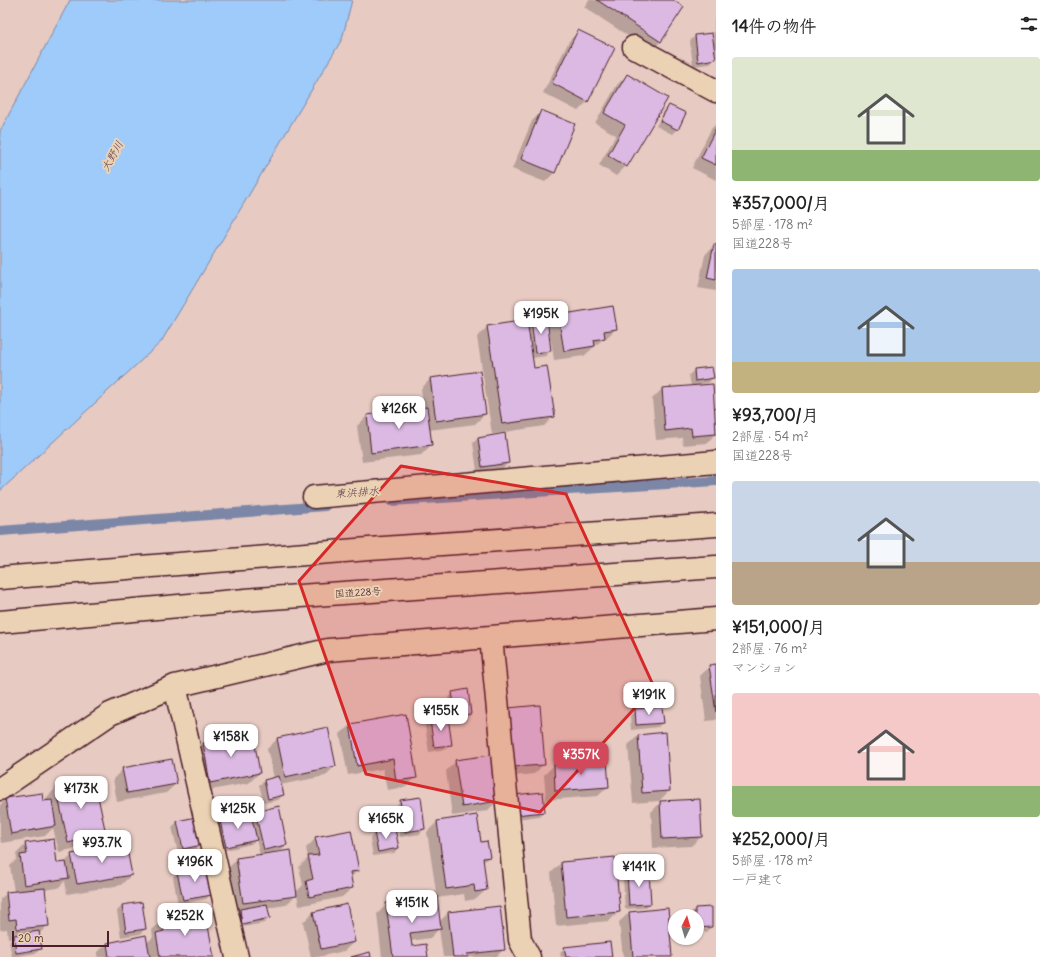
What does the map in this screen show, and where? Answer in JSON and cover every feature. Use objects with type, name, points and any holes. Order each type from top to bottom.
[{"type":"main road","points":[[634,47],[716,91]]},
{"type":"main road","points":[[314,496],[716,462]]},
{"type":"main road","points":[[0,578],[369,549],[716,525]]},
{"type":"main road","name":"国道228号","points":[[0,622],[265,599],[716,567]]},
{"type":"main road","points":[[0,789],[110,714],[175,686],[328,650],[716,619]]},
{"type":"main road","points":[[491,637],[520,940],[529,957]]},
{"type":"main road","points":[[175,686],[237,957]]},
{"type":"highlighted area","points":[[401,466],[566,494],[654,687],[540,812],[366,774],[299,581]]},
{"type":"water","name":"大野川","points":[[70,0],[352,0],[342,39],[161,342],[0,491],[0,131]]},
{"type":"building","points":[[597,0],[673,0],[684,7],[661,42]]},
{"type":"building","points":[[578,30],[615,48],[588,102],[552,83]]},
{"type":"building","points":[[712,33],[716,59],[698,62],[695,35]]},
{"type":"building","points":[[627,74],[668,98],[627,167],[608,155],[625,125],[604,113]]},
{"type":"building","points":[[669,105],[686,113],[678,130],[660,121]]},
{"type":"building","points":[[541,110],[575,124],[555,173],[521,159]]},
{"type":"building","points":[[716,128],[716,165],[701,158]]},
{"type":"building","points":[[714,244],[716,244],[716,280],[707,278]]},
{"type":"building","points":[[613,306],[617,329],[604,331],[605,338],[594,340],[595,346],[564,351],[558,315]]},
{"type":"building","points":[[547,318],[551,351],[535,353],[531,319]]},
{"type":"building","points":[[527,320],[534,368],[547,366],[555,417],[502,424],[487,326]]},
{"type":"building","points":[[712,367],[714,378],[695,381],[694,369]]},
{"type":"building","points":[[480,371],[486,414],[436,421],[430,378]]},
{"type":"building","points":[[713,384],[716,434],[692,436],[691,428],[665,431],[662,388]]},
{"type":"building","points":[[427,407],[432,445],[371,453],[367,415]]},
{"type":"building","points":[[505,433],[509,463],[482,467],[478,438]]},
{"type":"building","points":[[716,664],[716,712],[709,665]]},
{"type":"building","points":[[468,689],[471,714],[456,716],[452,692]]},
{"type":"building","points":[[540,705],[545,765],[513,767],[508,708]]},
{"type":"building","points":[[662,707],[664,723],[636,725],[635,709]]},
{"type":"building","points":[[406,714],[417,778],[396,781],[393,759],[357,766],[350,724]]},
{"type":"building","points":[[448,717],[452,745],[434,747],[430,720]]},
{"type":"building","points":[[328,727],[336,766],[285,777],[277,738]]},
{"type":"building","points":[[666,732],[670,791],[642,793],[638,735]]},
{"type":"building","points":[[253,734],[260,773],[210,783],[203,743]]},
{"type":"building","points":[[491,755],[498,801],[462,807],[455,760]]},
{"type":"building","points":[[172,759],[177,784],[127,793],[122,768]]},
{"type":"building","points":[[607,761],[609,787],[555,791],[554,764]]},
{"type":"building","points":[[279,776],[284,795],[268,799],[264,780]]},
{"type":"building","points":[[94,778],[106,834],[68,843],[56,787]]},
{"type":"building","points":[[543,792],[545,812],[515,815],[513,795]]},
{"type":"building","points":[[42,793],[43,801],[52,800],[56,826],[11,834],[5,798]]},
{"type":"building","points":[[421,797],[425,829],[405,832],[400,800]]},
{"type":"building","points":[[700,799],[702,837],[662,839],[660,801]]},
{"type":"building","points":[[279,806],[287,845],[264,850],[255,812]]},
{"type":"building","points":[[251,814],[257,840],[226,847],[220,821]]},
{"type":"building","points":[[477,815],[481,842],[487,841],[490,857],[483,858],[487,890],[475,892],[474,885],[446,889],[437,821]]},
{"type":"building","points":[[196,817],[202,845],[183,849],[177,821]]},
{"type":"building","points":[[395,829],[399,848],[378,852],[374,832]]},
{"type":"building","points":[[351,830],[359,871],[350,872],[353,888],[309,897],[306,881],[313,879],[308,856],[319,855],[315,837]]},
{"type":"building","points":[[54,839],[57,863],[66,862],[69,878],[24,885],[20,855],[27,854],[25,843]]},
{"type":"building","points":[[126,844],[132,875],[77,884],[71,854]]},
{"type":"building","points":[[291,850],[297,896],[243,903],[236,858]]},
{"type":"building","points":[[615,857],[620,912],[566,917],[561,862]]},
{"type":"building","points":[[207,866],[212,895],[183,900],[177,872]]},
{"type":"building","points":[[649,871],[651,904],[629,905],[627,872]]},
{"type":"building","points":[[45,888],[49,926],[17,929],[16,919],[9,920],[6,892]]},
{"type":"building","points":[[437,896],[441,929],[410,933],[412,946],[426,944],[428,957],[393,957],[386,903]]},
{"type":"building","points":[[142,902],[146,929],[126,932],[122,905]]},
{"type":"building","points":[[267,904],[270,918],[242,924],[240,909]]},
{"type":"building","points":[[347,904],[355,942],[321,949],[313,912]]},
{"type":"building","points":[[500,906],[505,950],[467,954],[468,957],[453,957],[448,912]]},
{"type":"building","points":[[712,907],[712,927],[704,928],[704,909],[695,908]]},
{"type":"building","points":[[668,908],[668,945],[671,945],[672,957],[633,957],[629,912]]},
{"type":"building","points":[[205,911],[214,957],[160,957],[156,933],[164,931],[161,919]]},
{"type":"building","points":[[39,931],[42,949],[16,953],[14,935]]},
{"type":"building","points":[[146,935],[150,957],[109,957],[107,943]]},
{"type":"building","points":[[610,942],[612,957],[566,957],[564,947]]},
{"type":"building","points":[[370,952],[371,957],[351,957]]},
{"type":"waterway","name":"東浜排水","points":[[391,501],[716,481]]},
{"type":"waterway","name":"東浜排水","points":[[0,531],[325,506]]}]
